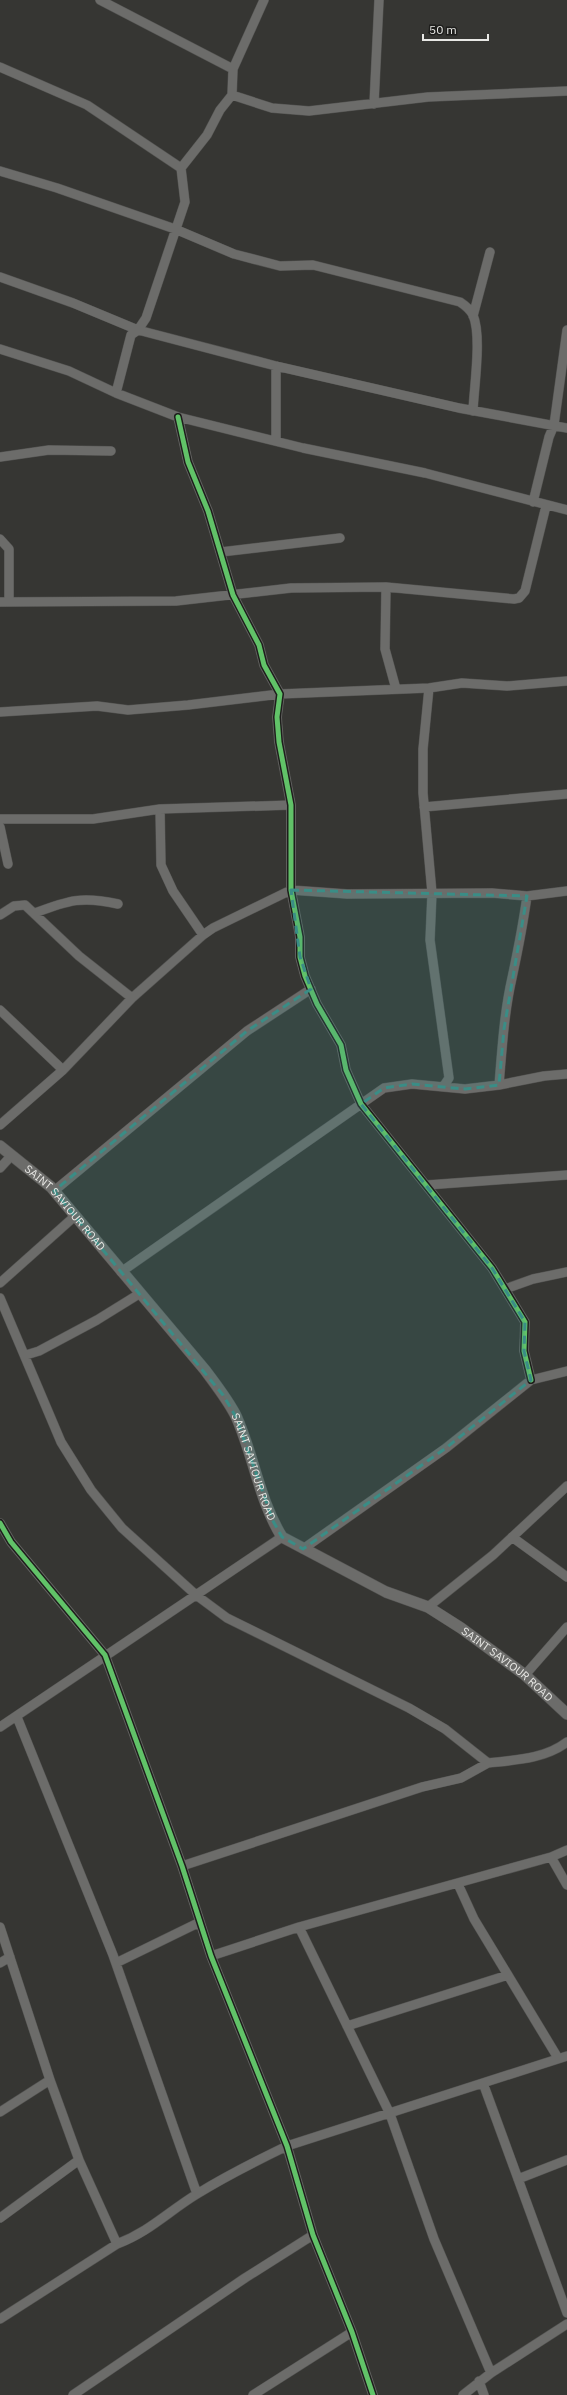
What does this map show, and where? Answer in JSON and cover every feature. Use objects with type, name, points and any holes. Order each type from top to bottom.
[{"type":"street","points":[[100,0],[233,69]]},
{"type":"street","points":[[116,393],[131,335],[138,330],[146,318],[185,202],[181,168],[207,134],[220,110],[232,95],[233,69],[264,0]]},
{"type":"street","points":[[374,104],[379,0]]},
{"type":"street","points":[[0,67],[87,105],[181,168]]},
{"type":"street","points":[[232,95],[279,109],[309,111],[428,97],[567,91]]},
{"type":"street","points":[[0,171],[57,188],[175,229],[234,254],[288,267],[313,265],[450,298],[460,302],[468,308],[473,316],[477,333],[473,411]]},
{"type":"street","points":[[473,316],[490,252]]},
{"type":"street","points":[[0,277],[73,303],[138,330],[276,366],[473,411],[567,428]]},
{"type":"street","points":[[533,502],[549,437],[554,425],[567,330]]},
{"type":"street","points":[[0,349],[69,371],[116,393],[178,417],[276,441],[425,473],[546,506],[567,510]]},
{"type":"street","points":[[276,366],[276,441]]},
{"type":"street","points":[[178,417],[188,462],[221,552],[233,595],[259,645],[264,665],[280,694],[277,717],[279,742],[291,805],[291,890],[300,937],[300,957],[311,989],[341,1045],[346,1070],[361,1104],[492,1268],[525,1322],[524,1351],[531,1380]]},
{"type":"street","points":[[0,456],[49,450],[111,451]]},
{"type":"street","points":[[0,539],[9,549],[5,602],[176,601],[291,588],[386,587],[501,598],[519,598],[525,592],[528,582],[546,506]]},
{"type":"street","points":[[221,552],[340,538]]},
{"type":"street","points":[[386,587],[385,649],[396,689]]},
{"type":"street","points":[[0,712],[98,706],[128,710],[188,706],[280,694],[429,688],[462,683],[507,686],[567,681]]},
{"type":"street","points":[[429,688],[422,749],[424,807],[432,893],[430,940],[449,1078],[443,1087]]},
{"type":"street","points":[[424,807],[567,794]]},
{"type":"street","points":[[0,819],[93,819],[160,809],[291,805]]},
{"type":"street","points":[[160,809],[161,865],[173,891],[203,935]]},
{"type":"street","points":[[0,827],[8,864]]},
{"type":"street","points":[[0,1125],[62,1070],[132,998],[203,935],[212,928],[291,890],[347,894],[432,893],[527,896],[567,891]]},
{"type":"street","points":[[499,1086],[504,1029],[512,978],[522,938],[527,896]]},
{"type":"street","points":[[35,913],[73,901],[94,899],[118,904]]},
{"type":"street","points":[[0,915],[14,906],[25,905],[79,956],[132,998]]},
{"type":"street","points":[[54,1191],[247,1031],[311,989]]},
{"type":"street","points":[[0,1010],[62,1070]]},
{"type":"street","points":[[121,1272],[384,1088],[412,1084],[465,1089],[499,1086],[544,1076],[567,1074]]},
{"type":"street","name":"SAINT SAVIOUR ROAD","points":[[0,1146],[54,1191],[139,1294],[205,1370],[223,1395],[236,1417],[264,1500],[282,1537],[386,1592],[428,1606],[461,1628],[525,1675],[567,1714]]},
{"type":"street","points":[[0,1168],[12,1155]]},
{"type":"street","points":[[427,1185],[567,1176]]},
{"type":"street","points":[[0,1283],[75,1216]]},
{"type":"street","points":[[505,1289],[532,1279],[567,1272]]},
{"type":"street","points":[[26,1355],[39,1351],[97,1320],[139,1294]]},
{"type":"street","points":[[0,1298],[26,1355],[61,1442],[91,1490],[122,1528],[196,1595],[227,1618],[409,1708],[445,1729],[488,1762]]},
{"type":"street","points":[[303,1549],[433,1458],[531,1380],[567,1371]]},
{"type":"street","points":[[428,1606],[512,1538],[567,1486]]},
{"type":"street","points":[[0,1523],[11,1542],[105,1655],[182,1866],[211,1956],[287,2146],[313,2235],[352,2332],[373,2395]]},
{"type":"street","points":[[0,1726],[17,1717],[105,1655],[282,1537]]},
{"type":"street","points":[[512,1538],[567,1578]]},
{"type":"street","points":[[525,1675],[567,1627]]},
{"type":"street","points":[[17,1717],[116,1963],[197,2194]]},
{"type":"street","points":[[182,1866],[422,1787],[461,1778],[488,1762],[527,1758],[557,1750],[567,1742]]},
{"type":"street","points":[[211,1956],[299,1927],[458,1884],[551,1857],[567,1850]]},
{"type":"street","points":[[551,1857],[567,1885]]},
{"type":"street","points":[[0,2319],[117,2244],[137,2237],[197,2194],[250,2164],[287,2146],[563,2057],[508,1975],[474,1919],[458,1884]]},
{"type":"street","points":[[116,1963],[200,1922]]},
{"type":"street","points":[[0,1927],[50,2080],[79,2160],[117,2244]]},
{"type":"street","points":[[299,1927],[390,2114],[434,2239],[491,2373]]},
{"type":"street","points":[[0,1962],[10,1957]]},
{"type":"street","points":[[347,2026],[508,1975]]},
{"type":"street","points":[[0,2112],[50,2080]]},
{"type":"street","points":[[483,2083],[567,2313]]},
{"type":"street","points":[[0,2218],[79,2160]]},
{"type":"street","points":[[518,2179],[567,2160]]},
{"type":"street","points":[[74,2395],[245,2278],[313,2235]]},
{"type":"street","points":[[463,2395],[479,2381],[567,2324]]},
{"type":"street","points":[[253,2395],[352,2332]]},
{"type":"street","points":[[479,2381],[484,2395]]},
{"type":"highlighted area","points":[[291,890],[527,896],[504,1029],[499,1085],[465,1089],[412,1084],[384,1088],[361,1104],[492,1268],[525,1322],[524,1351],[531,1380],[446,1448],[303,1549],[282,1537],[273,1521],[236,1417],[223,1395],[54,1191],[247,1031],[311,989],[300,957]]},
{"type":"cycle path","points":[[178,417],[188,462],[208,511],[233,595],[259,645],[264,665],[280,694],[277,717],[279,742],[291,805],[291,890],[300,937],[300,957],[305,976],[317,1004],[341,1045],[346,1070],[361,1104],[492,1268],[525,1322],[524,1351],[531,1380]]},
{"type":"cycle path","points":[[0,1523],[11,1542],[105,1655],[182,1866],[211,1956],[287,2146],[313,2235],[352,2332],[373,2395]]}]
